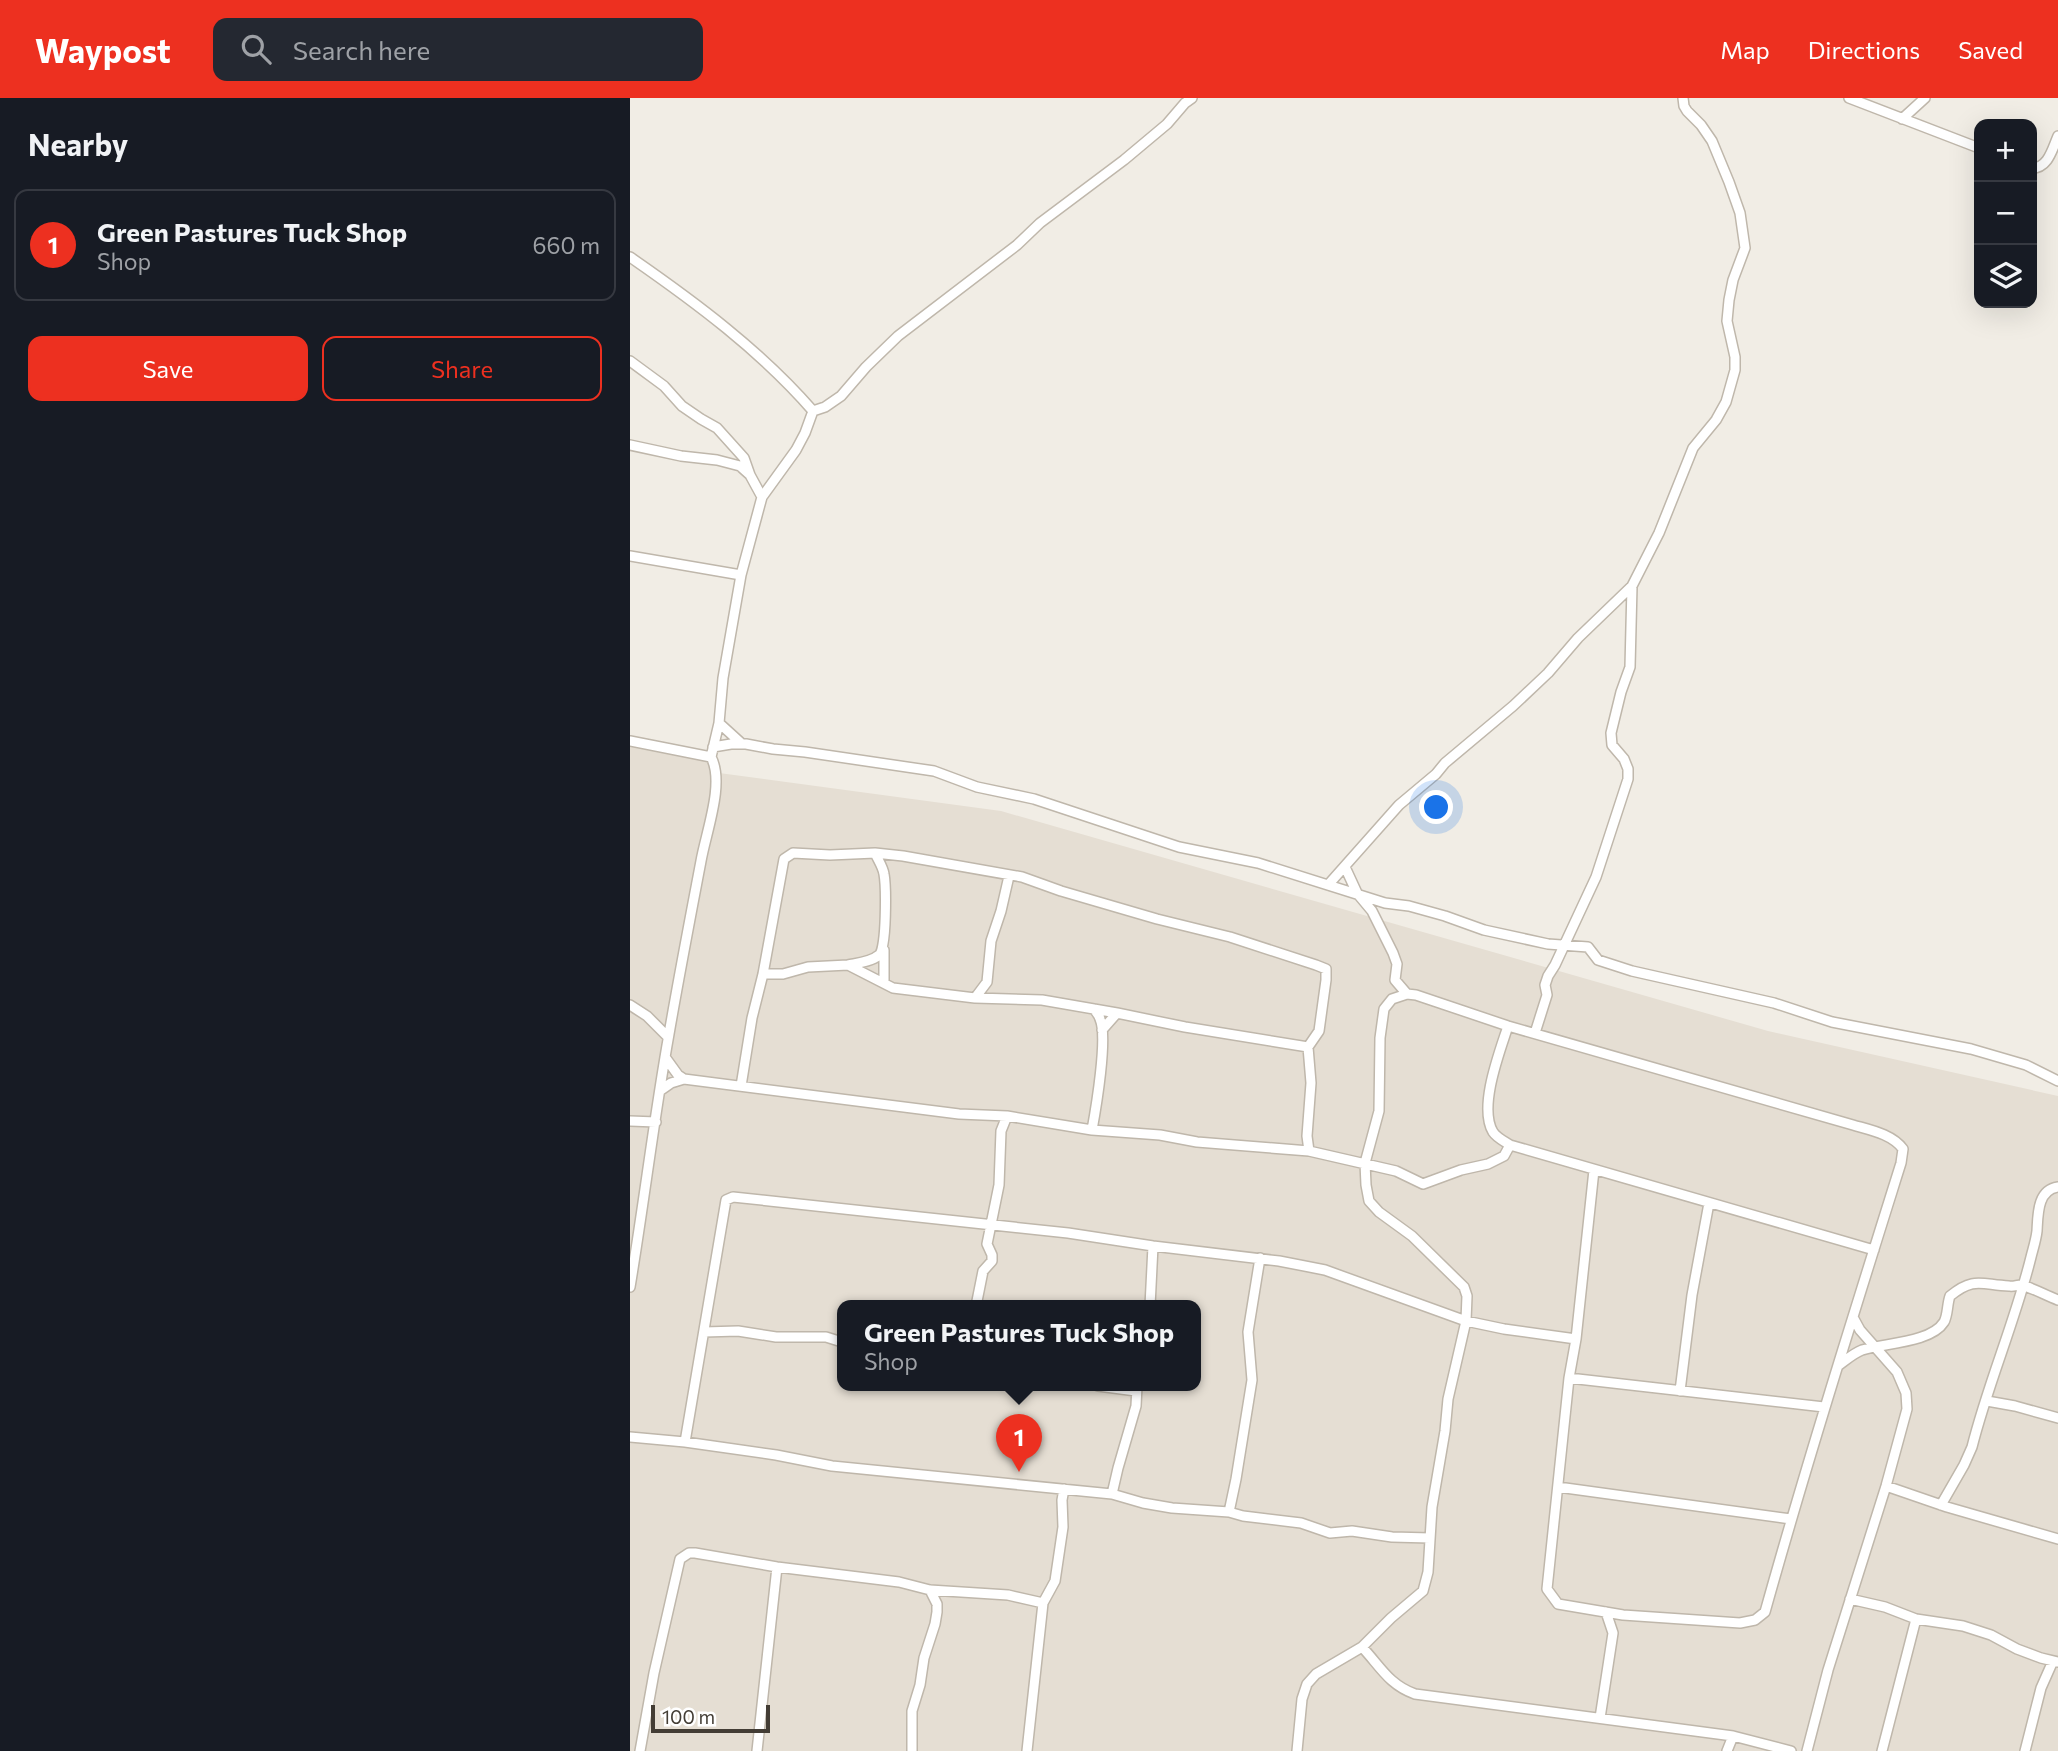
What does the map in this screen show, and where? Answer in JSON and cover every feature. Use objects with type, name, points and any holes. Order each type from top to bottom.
[{"type":"street","points":[[813,411],[825,407],[841,396],[866,367],[898,337],[1007,253],[1040,223],[1124,160],[1167,124],[1192,98]]},
{"type":"street","points":[[1328,885],[1399,805],[1513,706],[1632,586],[1659,533],[1693,448],[1716,420],[1726,402],[1735,370],[1727,310],[1733,281],[1745,248],[1740,213],[1729,182],[1712,141],[1687,111],[1684,98]]},
{"type":"street","points":[[1849,98],[1974,146]]},
{"type":"street","points":[[1902,119],[1924,98]]},
{"type":"street","points":[[2037,168],[2045,163],[2058,136]]},
{"type":"street","points":[[630,257],[722,326],[788,382],[813,411]]},
{"type":"street","points":[[630,361],[664,386],[682,406],[717,428],[744,458],[762,496]]},
{"type":"street","points":[[630,1287],[668,1037],[715,795],[716,775],[712,752],[719,723],[723,678],[741,575],[762,496],[796,450],[813,411]]},
{"type":"street","points":[[630,445],[681,456],[717,460],[740,466],[750,475]]},
{"type":"street","points":[[630,556],[741,575]]},
{"type":"street","points":[[1535,1033],[1547,995],[1545,985],[1548,976],[1597,877],[1628,779],[1628,769],[1624,759],[1612,745],[1611,733],[1630,667],[1632,586]]},
{"type":"street","points":[[719,723],[742,744]]},
{"type":"street","points":[[630,741],[712,752],[742,744],[934,771],[977,786],[1034,799],[1179,847],[1258,863],[1385,902],[1445,916],[1484,930],[1564,946],[1588,947],[1598,960],[1632,971],[1774,1003],[1832,1022],[1971,1049],[2026,1065],[2058,1081]]},
{"type":"street","points":[[741,1086],[784,859],[793,853],[897,855],[1022,877],[1085,898],[1241,940],[1326,969],[1318,1031],[1308,1047],[1311,1083],[1307,1136],[1309,1151]]},
{"type":"street","points":[[875,853],[883,871],[884,983]]},
{"type":"street","points":[[883,871],[897,855]]},
{"type":"street","points":[[1297,1751],[1302,1699],[1307,1684],[1316,1674],[1362,1647],[1423,1591],[1428,1572],[1432,1507],[1448,1399],[1466,1321],[1467,1296],[1458,1279],[1369,1201],[1365,1163],[1379,1111],[1380,1038],[1384,1009],[1392,999],[1397,964],[1372,911],[1357,893],[1345,867]]},
{"type":"street","points":[[975,998],[987,982],[991,941],[1009,876]]},
{"type":"street","points":[[763,974],[783,974],[808,967],[848,965],[873,958],[884,950]]},
{"type":"street","points":[[848,965],[893,988],[975,998],[1042,1000],[1308,1047]]},
{"type":"street","points":[[1395,980],[1407,994],[1508,1026],[1853,1125],[1897,1141],[1903,1149],[1765,1612],[1755,1620],[1740,1623],[1623,1615],[1558,1604],[1547,1589],[1594,1170]]},
{"type":"street","points":[[1392,999],[1407,994]]},
{"type":"street","points":[[630,1005],[648,1016],[668,1037]]},
{"type":"street","points":[[1092,1130],[1098,1098],[1102,1030],[1094,1009]]},
{"type":"street","points":[[1102,1030],[1117,1013]]},
{"type":"street","points":[[1508,1026],[1489,1098],[1489,1121],[1494,1133],[1510,1145],[1874,1250]]},
{"type":"street","points":[[665,1057],[684,1079]]},
{"type":"street","points":[[661,1090],[684,1079],[959,1114],[1007,1116],[1092,1130],[1309,1151],[1396,1171],[1423,1184],[1461,1170],[1488,1164],[1504,1156],[1510,1145]]},
{"type":"street","points":[[977,1300],[983,1271],[992,1261],[987,1244],[999,1185],[1001,1131],[1007,1116]]},
{"type":"street","points":[[630,1121],[656,1122]]},
{"type":"street","points":[[1941,1505],[1972,1447],[2032,1255],[2042,1198],[2058,1187]]},
{"type":"street","points":[[685,1442],[726,1200],[733,1197],[1068,1233],[1260,1258],[1325,1270],[1466,1321],[1576,1339]]},
{"type":"street","points":[[1680,1391],[1692,1296],[1709,1203]]},
{"type":"street","points":[[1150,1300],[1153,1246]]},
{"type":"street","points":[[1229,1512],[1252,1380],[1248,1332],[1260,1258]]},
{"type":"street","points":[[1838,1366],[1859,1351],[1905,1343],[1937,1329],[1945,1322],[1950,1296],[1966,1285],[1983,1282],[2022,1285],[2058,1300]]},
{"type":"street","points":[[2018,1303],[2038,1292]]},
{"type":"street","points":[[1807,1751],[1828,1670],[1886,1486],[1907,1409],[1906,1393],[1897,1372],[1860,1330],[1854,1319]]},
{"type":"street","points":[[704,1332],[738,1331],[793,1338],[826,1337],[837,1340]]},
{"type":"street","points":[[1569,1378],[1824,1407]]},
{"type":"street","points":[[1112,1494],[1136,1406],[1136,1391]]},
{"type":"street","points":[[1987,1401],[2058,1418]]},
{"type":"street","points":[[630,1437],[776,1455],[832,1466],[1112,1494],[1143,1503],[1229,1512],[1301,1524],[1330,1533],[1352,1531],[1392,1537],[1430,1538]]},
{"type":"street","points":[[1886,1486],[2058,1539]]},
{"type":"street","points":[[1559,1488],[1791,1519]]},
{"type":"street","points":[[1027,1751],[1044,1603],[1055,1581],[1063,1527],[1063,1489]]},
{"type":"street","points":[[640,1751],[654,1673],[680,1559],[689,1553],[899,1582],[930,1590],[1008,1594],[1044,1603]]},
{"type":"street","points":[[757,1751],[777,1567]]},
{"type":"street","points":[[912,1751],[912,1711],[935,1625],[937,1604],[930,1590]]},
{"type":"street","points":[[1850,1599],[1885,1607],[1916,1619],[1945,1622],[1991,1635],[2017,1649],[2055,1662],[2041,1688],[2025,1751]]},
{"type":"street","points":[[1601,1718],[1613,1633],[1606,1612]]},
{"type":"street","points":[[1882,1751],[1916,1619]]},
{"type":"street","points":[[1362,1647],[1392,1683],[1415,1694],[1733,1736],[1791,1751]]},
{"type":"street","points":[[1727,1751],[1733,1736]]},
{"type":"shaded area","points":[[630,741],[711,757],[719,773],[1001,811],[1768,1031],[2058,1096],[2058,1751],[630,1751]]},
{"type":"place","name":"Green Pastures Tuck Shop","points":[[1019,1472]]}]
